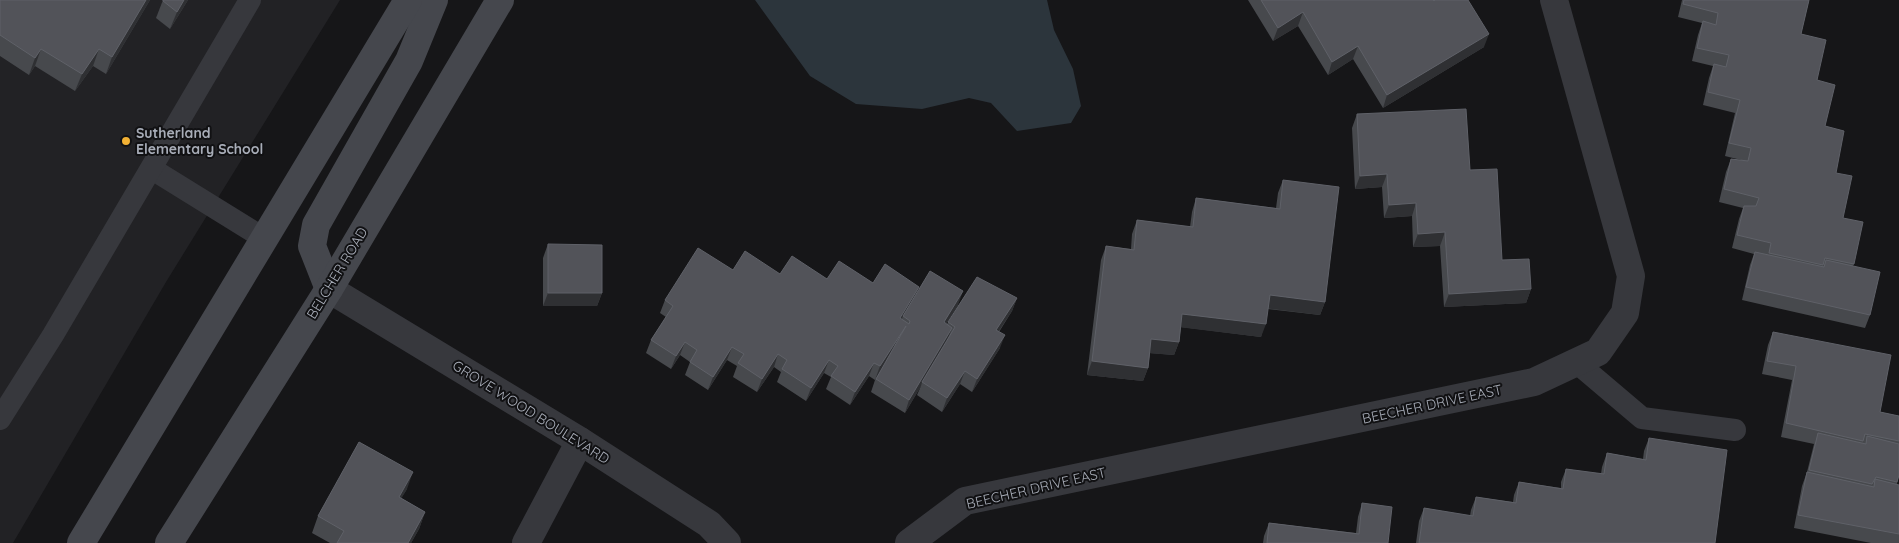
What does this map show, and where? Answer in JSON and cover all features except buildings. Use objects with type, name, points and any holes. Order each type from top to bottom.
[{"type":"main road","points":[[81,543],[408,0]]},
{"type":"main road","points":[[329,289],[312,246],[316,224],[409,61],[434,0]]},
{"type":"main road","name":"BELCHER ROAD","points":[[169,543],[329,289],[500,0]]},
{"type":"street","name":"BEECHER DRIVE EAST","points":[[908,543],[965,501],[1534,382],[1598,352],[1626,313],[1631,276],[1554,0]]},
{"type":"street","name":"GROVE WOOD BOULEVARD","points":[[329,289],[580,441],[709,524],[727,543]]},
{"type":"street","points":[[526,543],[580,441]]},
{"type":"lane","points":[[0,419],[152,168],[250,0]]},
{"type":"lane","points":[[152,168],[265,239]]},
{"type":"lane","points":[[1576,362],[1642,418],[1735,430]]},
{"type":"shaded area","name":"Sutherland Elementary School","points":[[0,0],[340,0],[166,282],[13,543],[0,543]]},
{"type":"shaded area","points":[[755,0],[1047,0],[1054,30],[1073,69],[1081,106],[1071,123],[1017,131],[991,103],[969,98],[922,109],[856,104],[810,76]]},
{"type":"place","name":"Sutherland Elementary School","points":[[126,141]]}]
